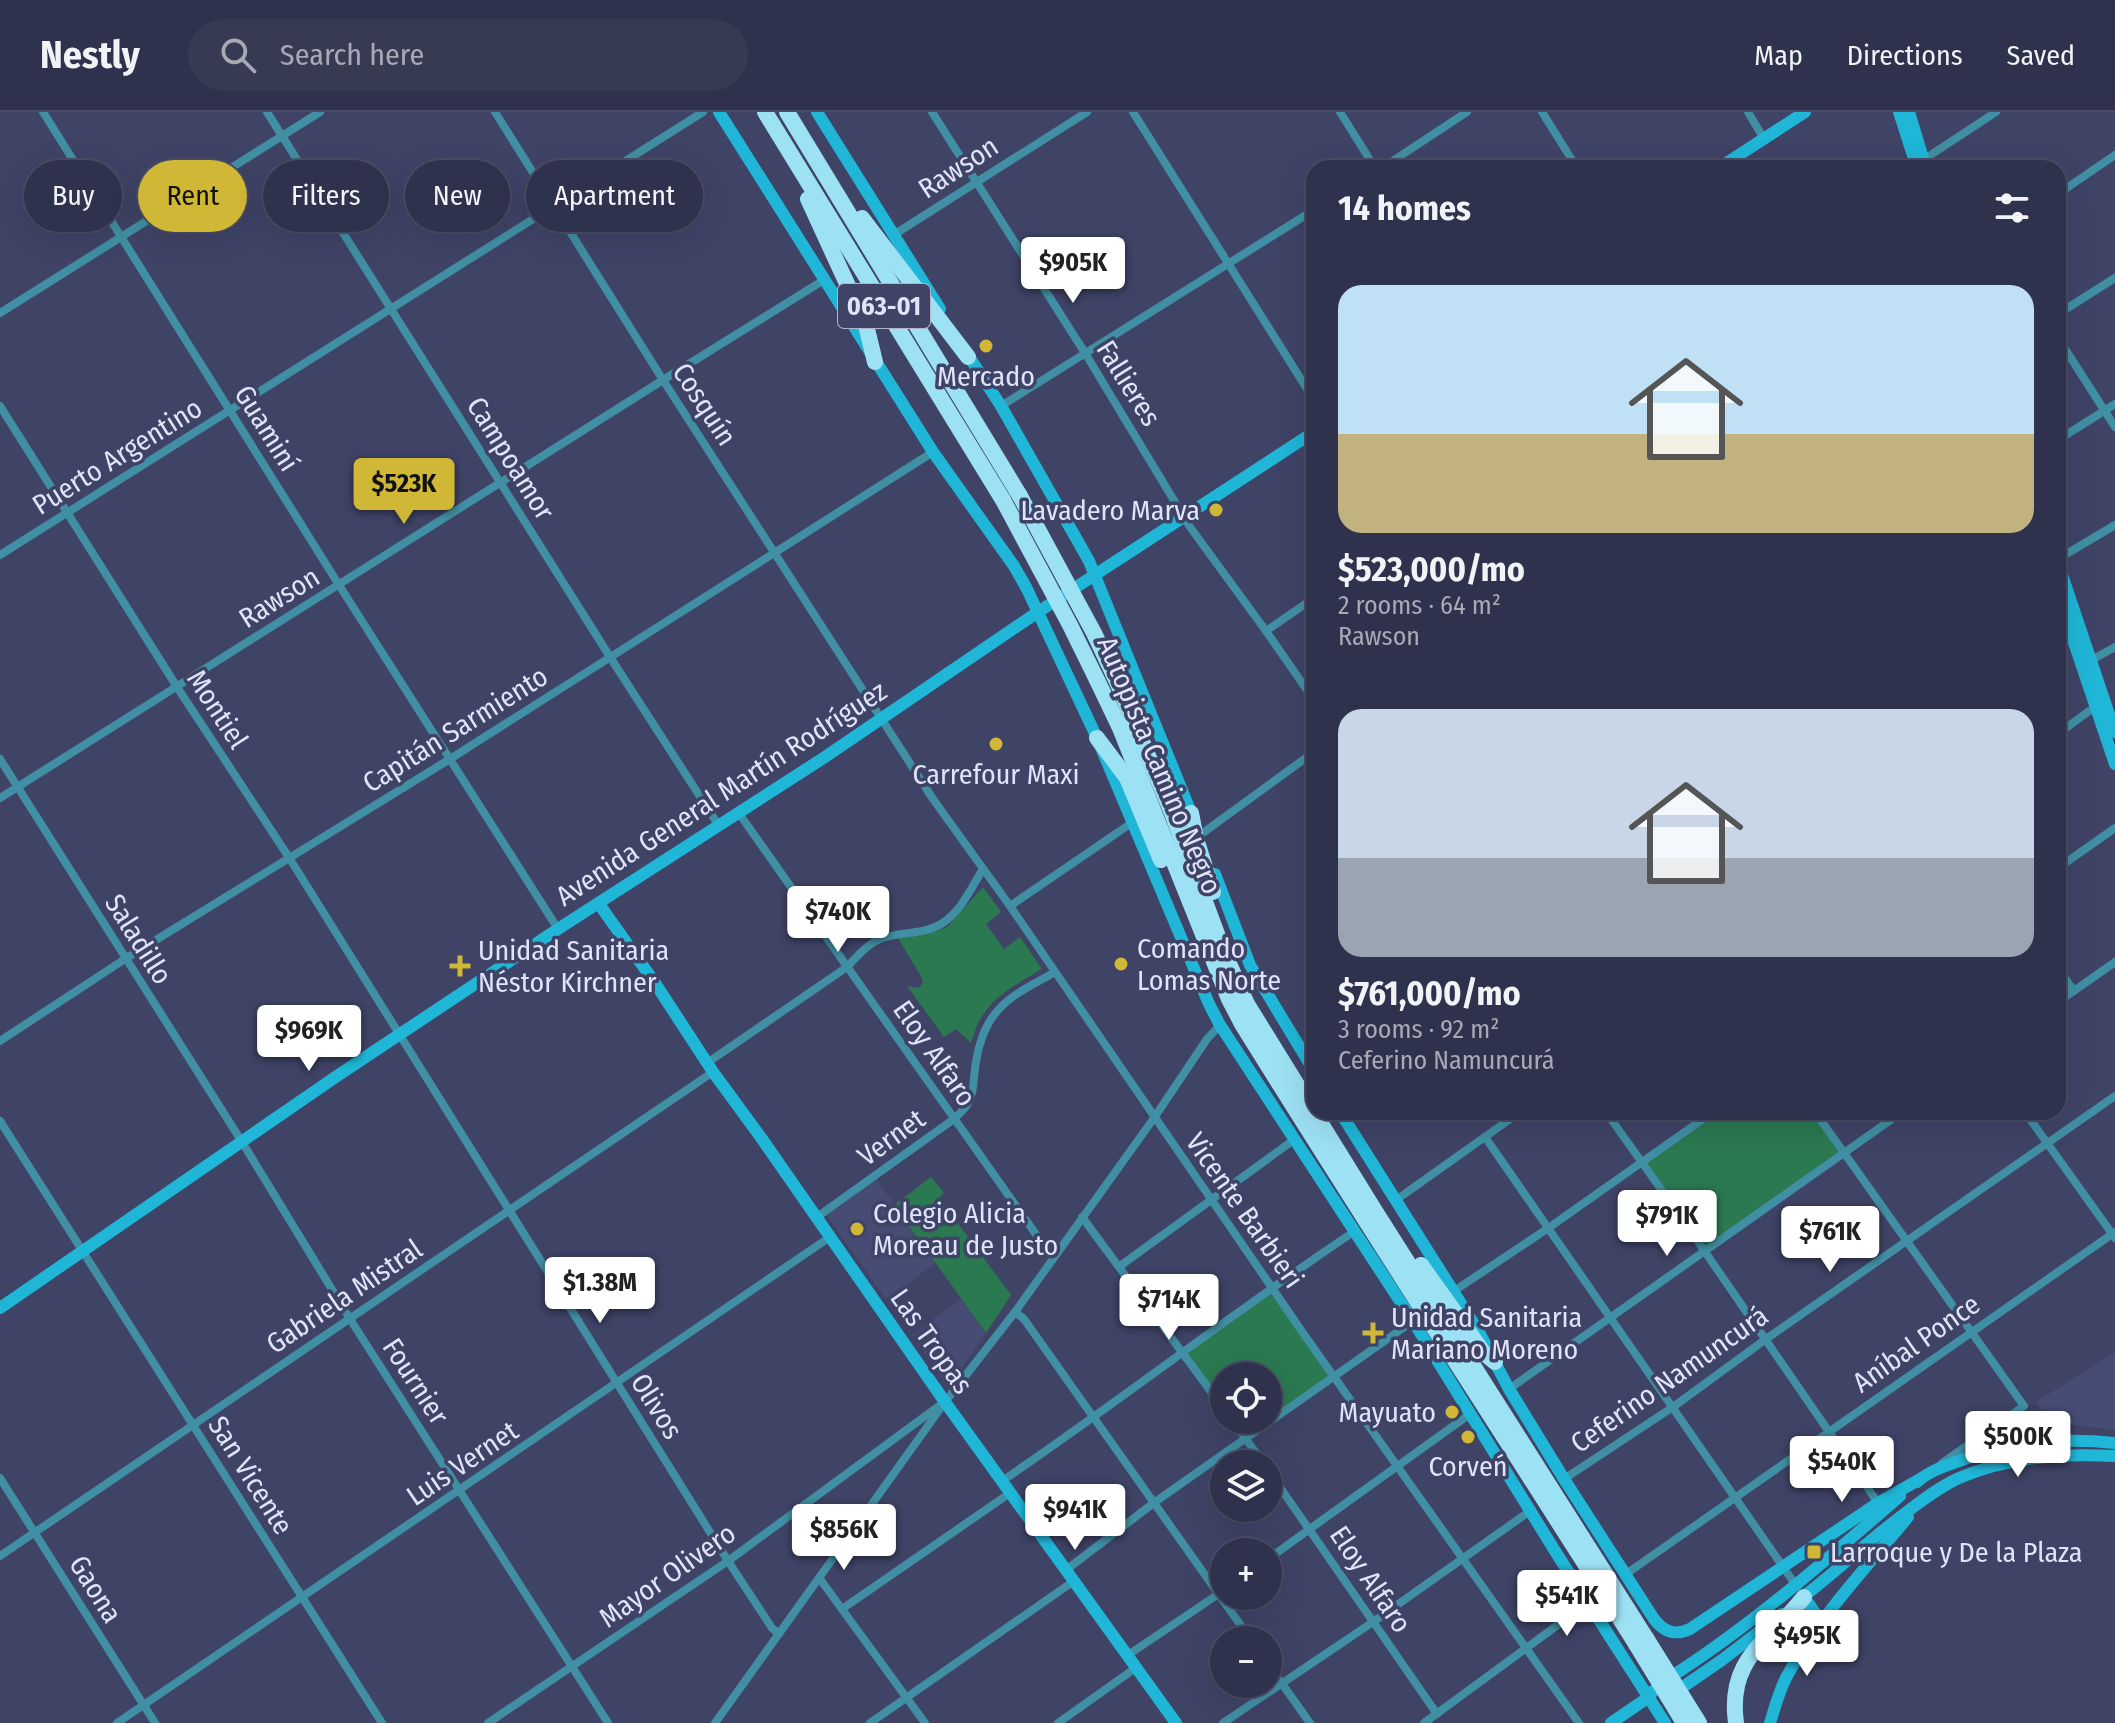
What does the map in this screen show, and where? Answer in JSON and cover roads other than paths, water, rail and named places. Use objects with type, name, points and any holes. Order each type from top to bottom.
[{"type":"highway","name":"Autopista Camino Negro","points":[[765,112],[1003,500],[1070,625],[1120,728],[1242,1024],[1303,1137],[1699,1723]]},
{"type":"highway","name":"Autopista Camino Negro","points":[[789,112],[1020,496],[1094,633],[1172,813],[1223,950],[1247,1004],[1306,1099]]},
{"type":"highway","points":[[789,112],[860,216],[968,357]]},
{"type":"highway","points":[[780,136],[866,325],[875,362]]},
{"type":"highway","points":[[1097,738],[1127,778],[1162,861],[1198,936],[1210,951]]},
{"type":"highway","points":[[1191,813],[1201,856],[1236,960],[1247,1004]]},
{"type":"highway","name":"Autopista Camino Negro","points":[[1319,1120],[1641,1641],[1684,1723]]},
{"type":"highway","points":[[1303,1137],[1354,1221],[1355,1231]]},
{"type":"highway","points":[[1375,1211],[1410,1249],[1483,1352],[1495,1362]]},
{"type":"highway","points":[[1736,1723],[1734,1695],[1738,1678],[1748,1658],[1787,1618],[1800,1591]]},
{"type":"street","name":"Guaminí","points":[[43,112],[558,929]]},
{"type":"street","name":"Campoamor","points":[[267,112],[719,826]]},
{"type":"street","points":[[0,313],[320,112]]},
{"type":"street","name":"Cosquín","points":[[495,112],[526,161]]},
{"type":"street","name":"Puerto Argentino","points":[[626,160],[703,112]]},
{"type":"street","points":[[719,112],[933,452],[1014,566],[1097,738],[1209,1004],[1220,1025],[1303,1137],[1120,1266]]},
{"type":"street","points":[[817,112],[1001,406],[1096,575],[1245,955],[1306,1058]]},
{"type":"street","name":"Fallieres","points":[[932,112],[1085,353],[1190,527],[1306,688]]},
{"type":"street","name":"Rawson","points":[[895,234],[1087,112]]},
{"type":"street","points":[[1133,112],[1306,387]]},
{"type":"street","points":[[1340,112],[1370,160]]},
{"type":"street","points":[[1394,160],[1467,112]]},
{"type":"street","points":[[1542,112],[1572,160]]},
{"type":"street","points":[[1748,112],[1764,139]]},
{"type":"street","points":[[1731,160],[1805,112]]},
{"type":"street","points":[[1899,112],[1920,160]]},
{"type":"street","points":[[1909,112],[1921,160]]},
{"type":"street","points":[[1931,160],[1996,112]]},
{"type":"street","points":[[2066,189],[2115,155]]},
{"type":"street","points":[[1001,406],[1306,215]]},
{"type":"street","name":"Puerto Argentino","points":[[0,555],[526,222]]},
{"type":"street","name":"Cosquín","points":[[571,232],[880,719]]},
{"type":"street","points":[[2066,309],[2115,278]]},
{"type":"street","name":"Rawson","points":[[0,798],[824,280]]},
{"type":"street","points":[[2066,351],[2115,427]]},
{"type":"street","points":[[2066,435],[2115,404]]},
{"type":"street","name":"Montiel","points":[[0,406],[400,1035]]},
{"type":"street","name":"Avenida General Martín Rodríguez","points":[[0,1308],[558,929],[1306,437]]},
{"type":"street","name":"Capitán Sarmiento","points":[[0,1041],[125,959],[450,759],[933,452]]},
{"type":"street","points":[[2066,556],[2115,525]]},
{"type":"street","points":[[1266,631],[1306,604]]},
{"type":"street","points":[[2066,611],[2101,707],[2115,764]]},
{"type":"street","points":[[2086,662],[2115,647]]},
{"type":"street","points":[[2101,707],[2115,732]]},
{"type":"street","points":[[2066,729],[2101,707]]},
{"type":"street","name":"Vicente Barbieri","points":[[880,719],[1210,1201],[1579,1723]]},
{"type":"street","points":[[1200,835],[1306,758]]},
{"type":"street","name":"Saladillo","points":[[0,759],[242,1142]]},
{"type":"street","name":"Eloy Alfaro","points":[[738,812],[1040,1240]]},
{"type":"street","points":[[1010,906],[1133,822]]},
{"type":"street","points":[[2066,862],[2115,828]]},
{"type":"street","name":"Gabriela Mistral","points":[[0,1556],[509,1210],[710,1068],[847,967],[879,939],[941,924],[958,909],[983,869]]},
{"type":"street","name":"Las Tropas","points":[[599,904],[710,1068],[945,1402],[1176,1723]]},
{"type":"street","points":[[2066,996],[2115,962]]},
{"type":"street","name":"Vernet","points":[[817,1217],[965,1108],[971,1097],[979,1047],[991,1018],[1018,991],[1055,972]]},
{"type":"street","points":[[2066,980],[2074,991]]},
{"type":"street","points":[[715,1723],[1220,1025]]},
{"type":"street","name":"Olivos","points":[[400,1035],[728,1561],[779,1634]]},
{"type":"street","name":"Ceferino Namuncurá","points":[[1564,1479],[1673,1407],[2115,1096]]},
{"type":"street","points":[[1345,1120],[1454,1291],[1564,1479],[1654,1619],[1662,1629],[1680,1633],[1925,1475],[2024,1406],[1821,1120]]},
{"type":"street","points":[[1396,1200],[1509,1120]]},
{"type":"street","points":[[1612,1120],[1878,1503]]},
{"type":"street","points":[[1454,1291],[1702,1120]]},
{"type":"street","points":[[1509,1389],[1891,1120]]},
{"type":"street","points":[[2031,1120],[2114,1235]]},
{"type":"street","name":"San Vicente","points":[[0,1121],[382,1723]]},
{"type":"street","points":[[1485,1137],[1822,1623]]},
{"type":"street","name":"Fournier","points":[[242,1142],[350,1319],[608,1723]]},
{"type":"street","points":[[1082,1217],[1210,1390]]},
{"type":"street","points":[[1002,1481],[1094,1418],[1272,1286],[1355,1231],[1665,1723]]},
{"type":"street","name":"Aníbal Ponce","points":[[1626,1574],[1970,1332],[2114,1235]]},
{"type":"street","name":"Luis Vernet","points":[[117,1723],[830,1237]]},
{"type":"street","points":[[1015,1312],[1024,1319],[1210,1576]]},
{"type":"street","points":[[1066,1570],[1155,1502],[1413,1321]]},
{"type":"street","name":"Mayor Olivero","points":[[488,1723],[728,1561],[945,1402]]},
{"type":"street","points":[[1282,1549],[1470,1414]]},
{"type":"street","points":[[1242,1434],[1254,1450]]},
{"type":"street","points":[[1611,1723],[1649,1697],[1663,1700],[1695,1679],[1800,1591],[1925,1475],[1977,1454],[2019,1445],[2068,1441],[2115,1443]]},
{"type":"street","points":[[1800,1591],[1920,1502],[1957,1479],[2023,1459],[2115,1456]]},
{"type":"street","name":"Gaona","points":[[0,1478],[155,1723]]},
{"type":"street","name":"Eloy Alfaro","points":[[1282,1490],[1437,1714]]},
{"type":"street","points":[[842,1609],[1010,1493]]},
{"type":"street","points":[[1770,1723],[1786,1678],[1822,1623],[1920,1502]]},
{"type":"street","points":[[1282,1682],[1530,1511]]},
{"type":"street","points":[[820,1579],[925,1723]]},
{"type":"street","points":[[870,1723],[1074,1581]]},
{"type":"street","points":[[1128,1655],[1210,1600]]},
{"type":"street","points":[[1424,1723],[1589,1602]]},
{"type":"street","points":[[1058,1723],[1137,1667]]},
{"type":"street","points":[[1282,1684],[1310,1723]]},
{"type":"street","points":[[1223,1723],[1259,1698]]},
{"type":"place","name":"Mercado","points":[[986,346]]},
{"type":"place","name":"Lavadero Marva","points":[[1216,510]]},
{"type":"place","name":"Carrefour Maxi","points":[[996,744]]},
{"type":"place","name":"Comando Lomas Norte","points":[[1121,964]]},
{"type":"place","name":"Unidad Sanitaria Néstor Kirchner","points":[[460,966]]},
{"type":"place","name":"Colegio Alicia Moreau de Justo","points":[[857,1229]]},
{"type":"place","name":"Unidad Sanitaria Mariano Moreno","points":[[1373,1333]]},
{"type":"place","name":"Mayuato","points":[[1452,1412]]},
{"type":"place","name":"Corveń","points":[[1468,1437]]},
{"type":"place","name":"Larroque y De la Plaza","points":[[1814,1552]]}]
